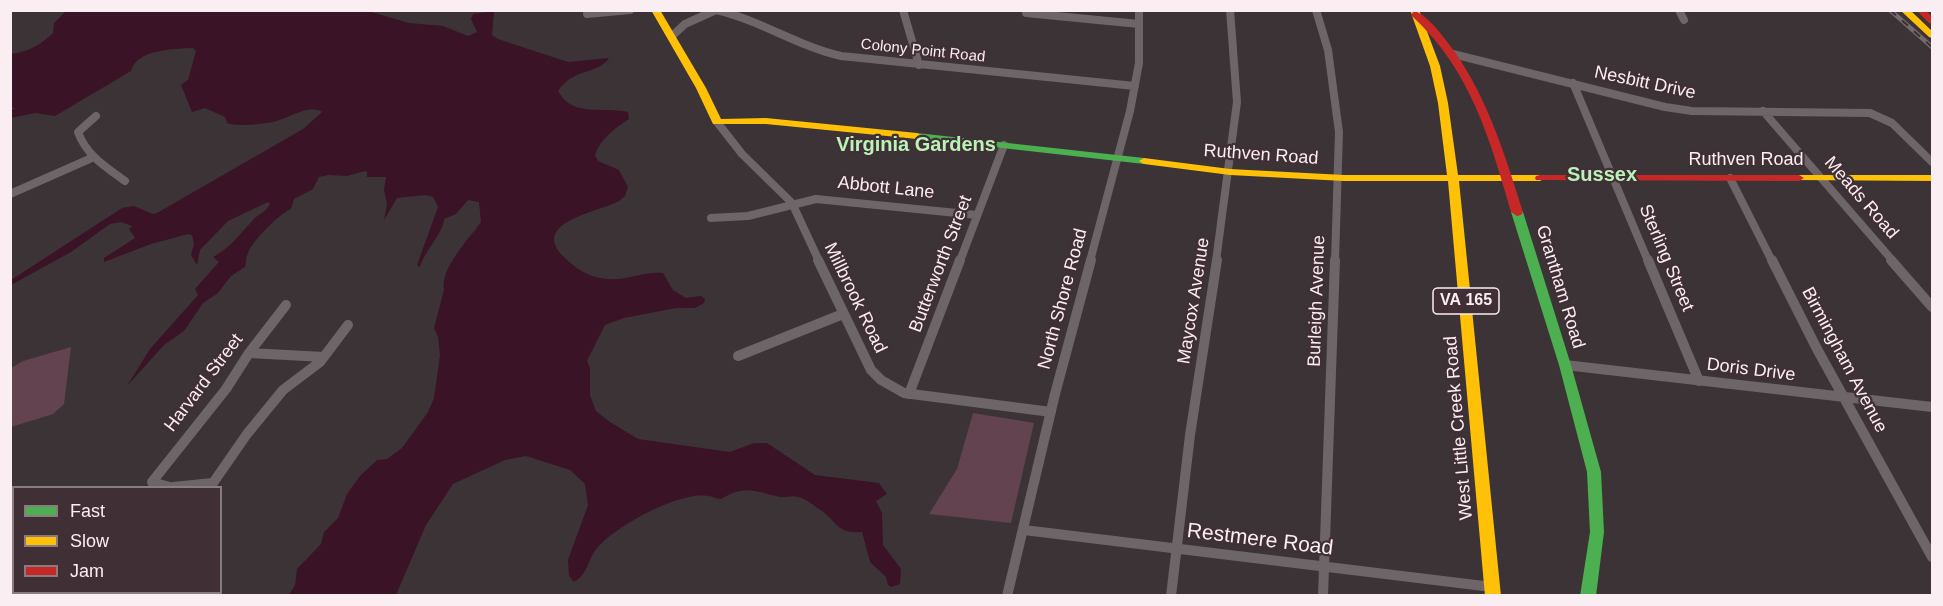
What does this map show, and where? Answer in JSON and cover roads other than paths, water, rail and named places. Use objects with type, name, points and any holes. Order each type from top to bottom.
[{"type":"street","points":[[587,14],[630,10]]},
{"type":"street","points":[[655,10],[672,36],[717,122]]},
{"type":"street","name":"Colony Point Road","points":[[672,36],[685,24],[716,10],[750,18],[817,51],[841,57],[1135,86]]},
{"type":"street","points":[[903,10],[919,65]]},
{"type":"street","name":"North Shore Road","points":[[1007,596],[1051,412],[1135,86],[1139,63],[1139,10]]},
{"type":"street","name":"Maycox Avenue","points":[[1171,596],[1190,435],[1230,172],[1237,102],[1230,10]]},
{"type":"street","name":"Burleigh Avenue","points":[[1316,10],[1334,81],[1339,132],[1323,596]]},
{"type":"street","points":[[1679,10],[1684,20]]},
{"type":"street","points":[[1904,10],[1932,35]]},
{"type":"street","points":[[1920,10],[1932,21]]},
{"type":"street","name":"Grantham Road","points":[[1414,12],[1431,26],[1453,54],[1475,96],[1507,178],[1565,365],[1594,472],[1597,532],[1588,596]]},
{"type":"street","name":"West Little Creek Road","points":[[1414,12],[1435,66],[1453,178],[1492,591]]},
{"type":"street","points":[[1026,14],[1139,24]]},
{"type":"street","name":"Nesbitt Drive","points":[[1453,54],[1692,111],[1870,113],[1892,123],[1932,162]]},
{"type":"street","name":"Sterling Street","points":[[1573,83],[1699,381]]},
{"type":"street","name":"Meads Road","points":[[1763,111],[1932,307]]},
{"type":"street","points":[[96,116],[78,132],[80,140],[94,157],[125,181]]},
{"type":"street","name":"Ruthven Road","points":[[717,122],[766,121],[1004,145],[1230,172],[1337,178],[1932,178]]},
{"type":"street","name":"Millbrook Road","points":[[717,122],[742,154],[792,203],[871,370],[891,388],[909,394],[1051,412]]},
{"type":"street","name":"Butterworth Street","points":[[909,394],[1004,145]]},
{"type":"street","points":[[10,194],[94,157]]},
{"type":"street","name":"Birmingham Avenue","points":[[1730,178],[1844,397],[1932,557]]},
{"type":"street","name":"Abbott Lane","points":[[711,218],[748,216],[792,203],[829,199],[977,215]]},
{"type":"street","name":"Harvard Street","points":[[169,486],[152,482],[226,389],[249,352],[286,305]]},
{"type":"street","points":[[738,356],[843,314]]},
{"type":"street","points":[[194,486],[215,485],[247,434],[283,390],[324,357],[348,325]]},
{"type":"street","points":[[249,352],[324,357]]},
{"type":"street","name":"Doris Drive","points":[[1565,365],[1932,406]]},
{"type":"street","name":"Restmere Road","points":[[1024,530],[1492,591]]},
{"type":"railway","points":[[1890,10],[1932,47]]},
{"type":"district","name":"Virginia Gardens","points":[[916,145]]},
{"type":"district","name":"Sussex","points":[[1602,175]]}]
